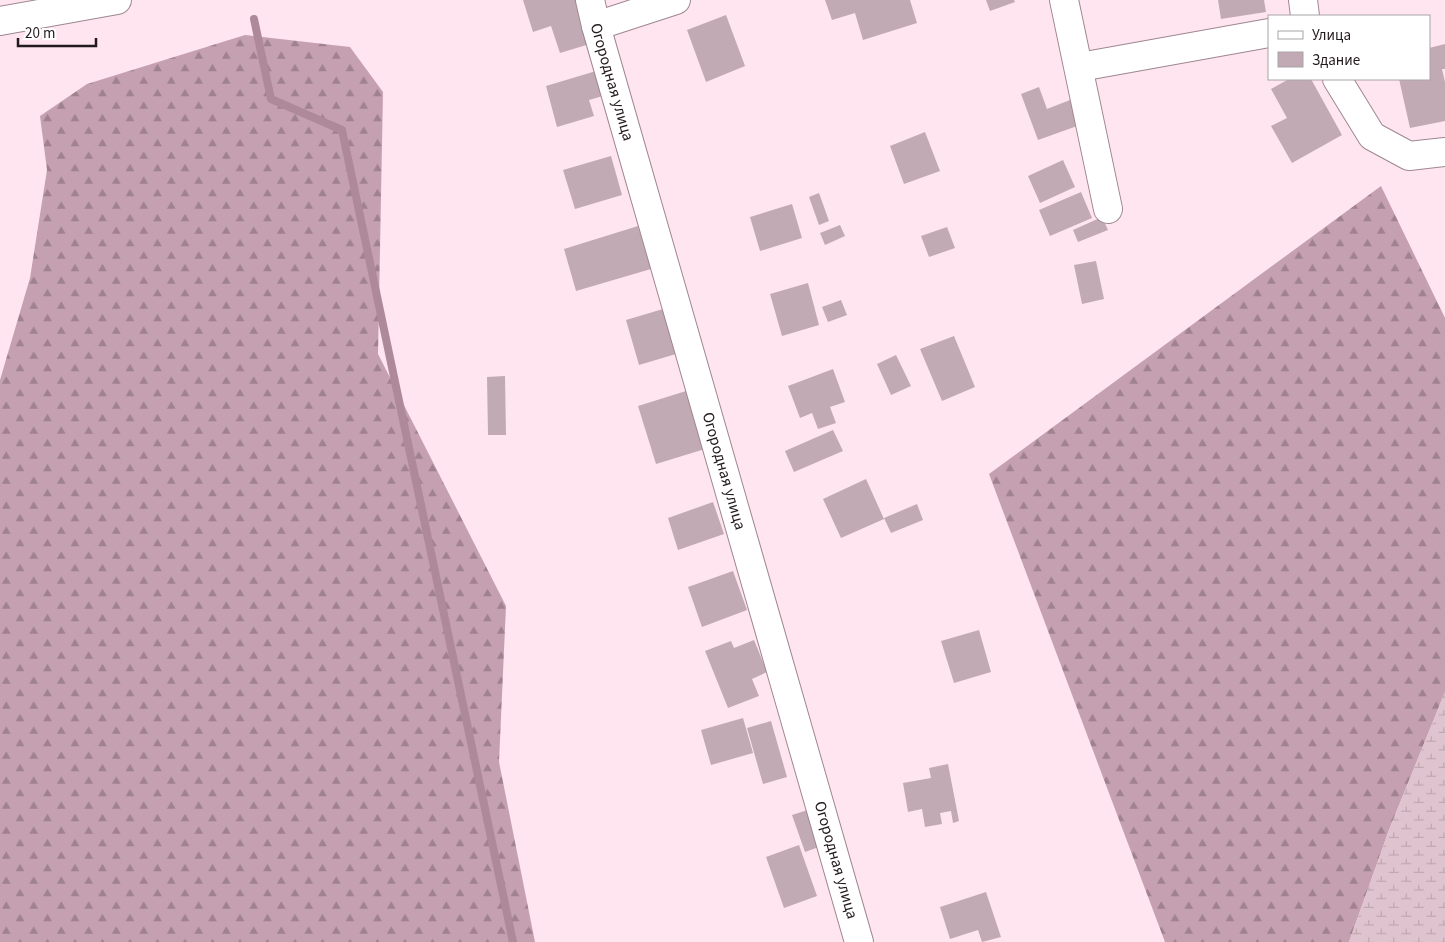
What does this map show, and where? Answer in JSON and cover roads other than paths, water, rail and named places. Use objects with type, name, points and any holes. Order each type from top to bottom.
[{"type":"street","points":[[0,21],[117,0]]},
{"type":"street","name":"Огородная улица","points":[[590,0],[859,942]]},
{"type":"street","points":[[596,26],[676,0]]},
{"type":"street","points":[[1064,0],[1080,67],[1108,209]]},
{"type":"street","points":[[1303,0],[1305,15]]},
{"type":"street","points":[[1080,67],[1268,33]]},
{"type":"street","points":[[1338,80],[1372,136],[1408,156],[1445,152]]},
{"type":"waterway","points":[[254,19],[271,99],[342,130],[513,942]]}]
